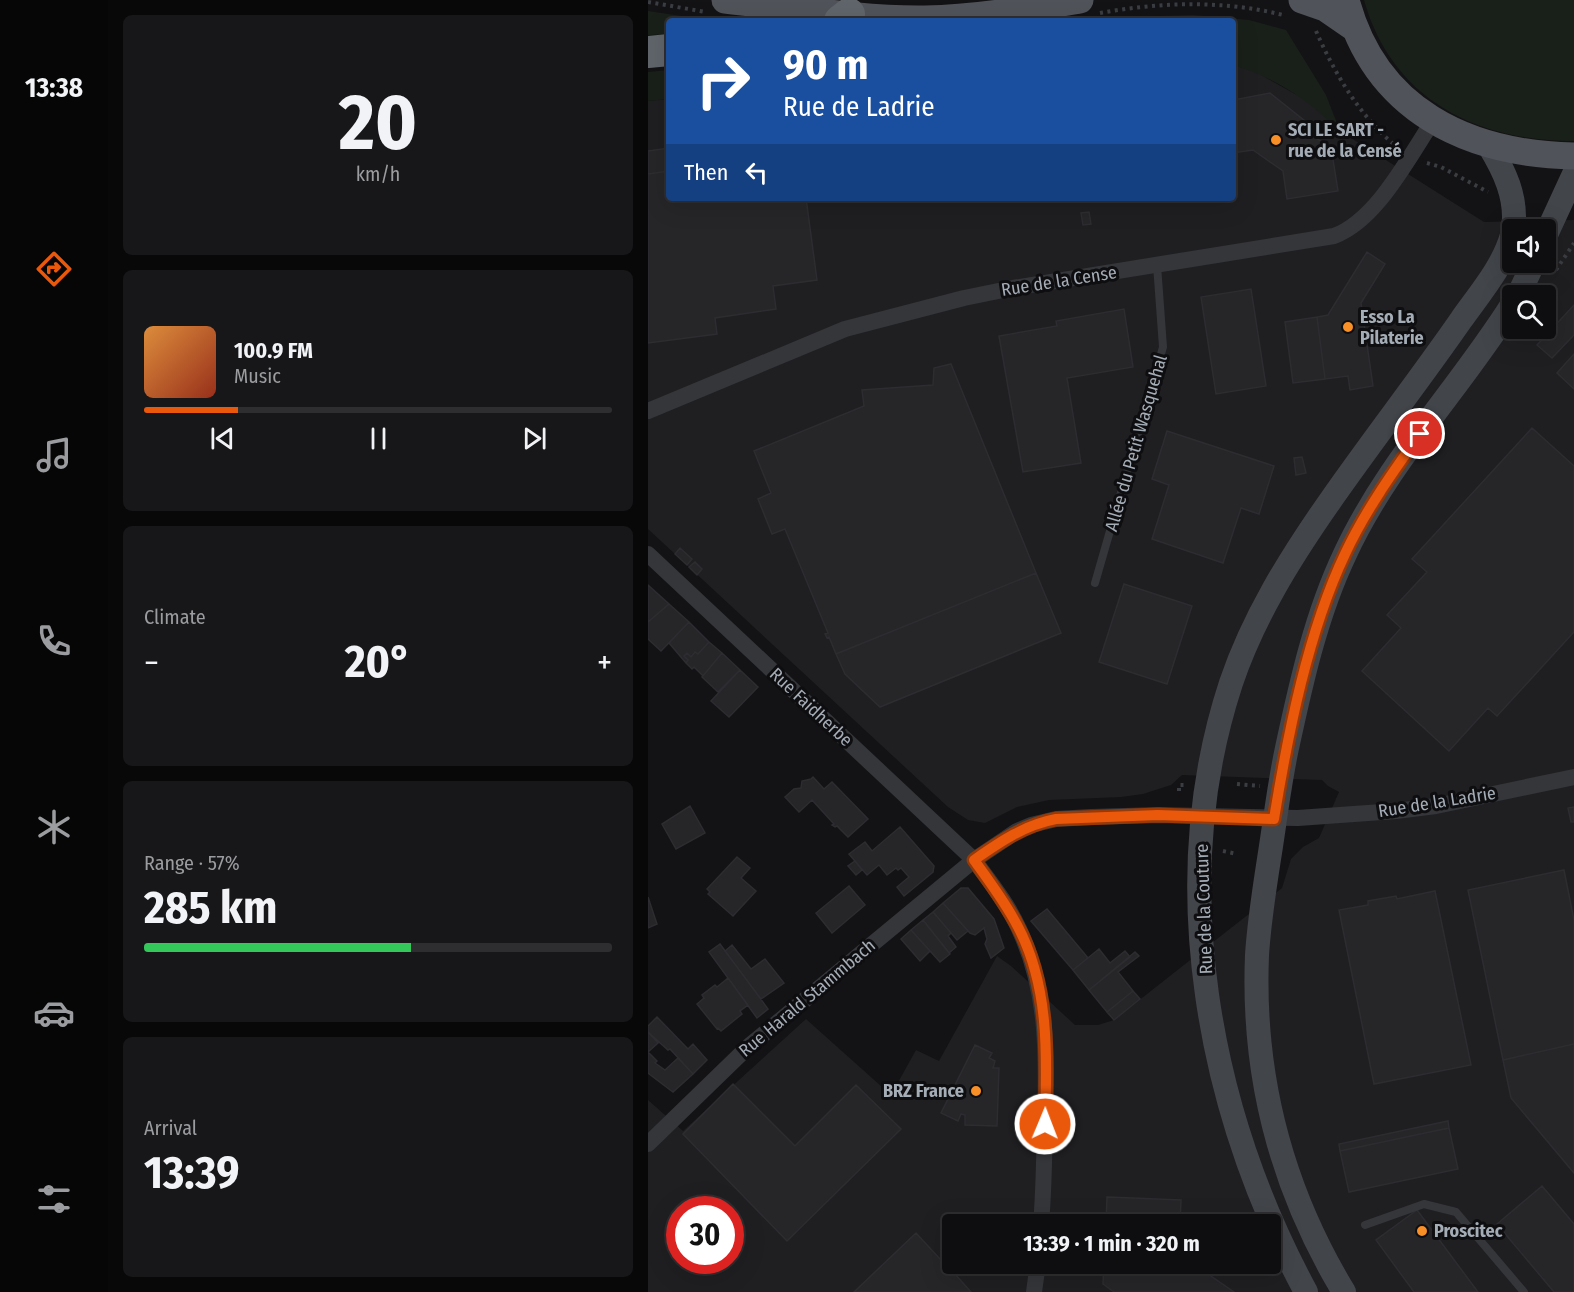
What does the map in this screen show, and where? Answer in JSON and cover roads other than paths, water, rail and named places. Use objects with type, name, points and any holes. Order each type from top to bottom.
[{"type":"highway","points":[[648,52],[666,50]]},
{"type":"main road","points":[[725,0],[845,18]]},
{"type":"main road","points":[[1346,0],[1354,28],[1369,56],[1389,83],[1408,103],[1433,121],[1488,144],[1532,154],[1574,156]]},
{"type":"main road","points":[[938,18],[1089,7]]},
{"type":"main road","points":[[1297,9],[1325,8],[1354,28]]},
{"type":"street","name":"Rue de la Cense","points":[[648,411],[845,329],[972,296],[1334,236],[1344,232],[1371,210],[1433,121]]},
{"type":"street","points":[[1488,144],[1509,186],[1514,209],[1514,219]]},
{"type":"street","points":[[1553,219],[1574,174]]},
{"type":"street","name":"Rue de la Couture","points":[[1306,1292],[1280,1242],[1251,1173],[1234,1123],[1221,1070],[1209,1004],[1200,889],[1202,817],[1210,762],[1228,692],[1248,640],[1268,598],[1328,504],[1425,371],[1502,259]]},
{"type":"street","points":[[1344,1292],[1310,1231],[1286,1174],[1263,1070],[1257,1010],[1257,956],[1286,819],[1290,737],[1314,639],[1344,555],[1363,519],[1393,472],[1502,319]]},
{"type":"street","name":"Rue Faidherbe","points":[[648,555],[974,860],[998,893],[1018,927],[1034,968],[1043,1004],[1046,1081],[1041,1214]]},
{"type":"street","name":"Rue de la Ladrie","points":[[1202,817],[1286,819],[1436,806],[1574,777]]},
{"type":"street","name":"Rue Harald Stammbach","points":[[648,1144],[743,1052],[974,860],[1017,831],[1042,822],[1091,817],[1158,815],[1202,817]]},
{"type":"street","points":[[1034,1292],[1036,1274]]},
{"type":"lane","name":"Allée du Petit Wasquehal","points":[[1095,583],[1163,347],[1157,265]]},
{"type":"lane","points":[[1365,1225],[1424,1204],[1456,1212],[1524,1292]]},
{"type":"place","name":"SCI LE SART - rue de la Censé","points":[[1276,140]]},
{"type":"place","name":"Esso La Pilaterie","points":[[1348,327]]},
{"type":"place","name":"BRZ France","points":[[976,1091]]},
{"type":"place","name":"Proscitec","points":[[1422,1231]]}]
